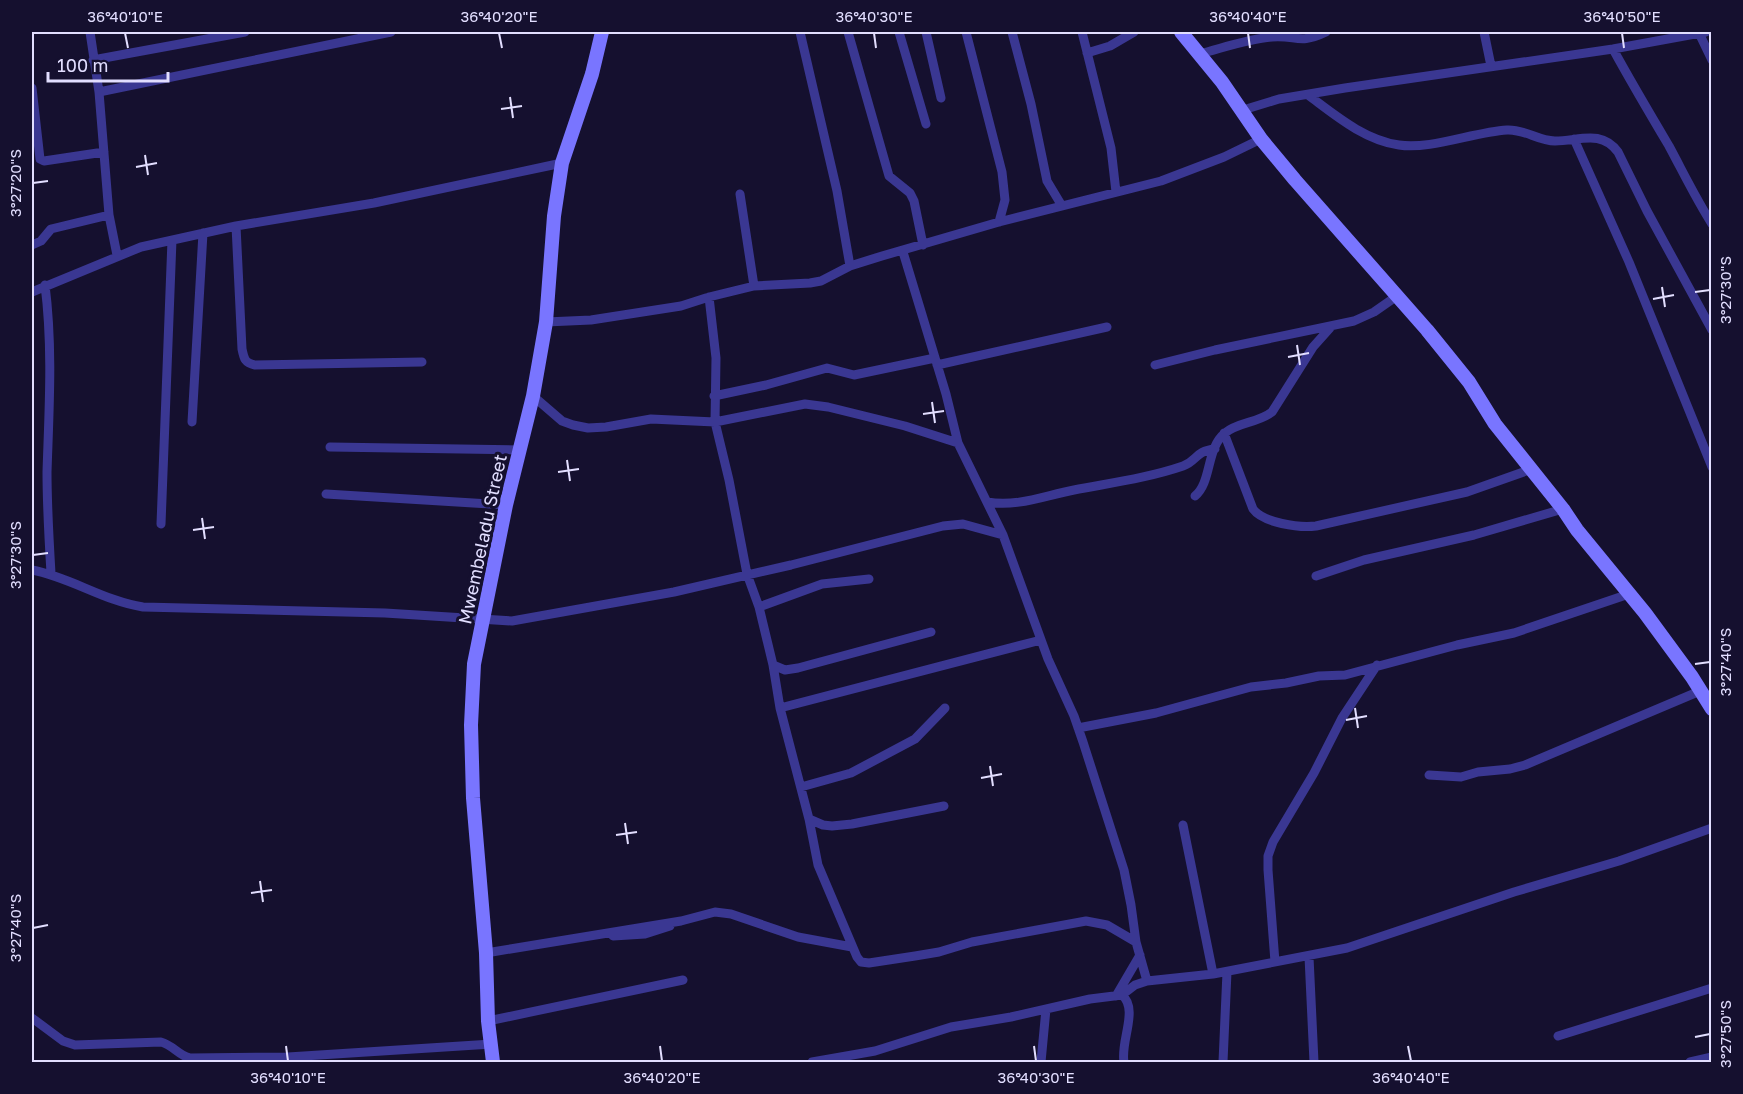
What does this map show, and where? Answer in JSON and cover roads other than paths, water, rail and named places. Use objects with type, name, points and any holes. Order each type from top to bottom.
[{"type":"street","points":[[90,32],[99,92],[109,215],[117,255]]},
{"type":"street","points":[[93,60],[245,32]]},
{"type":"street","points":[[99,92],[390,32]]},
{"type":"street","name":"Mwembeladu Street","points":[[493,1062],[488,1021],[486,953],[473,798],[471,725],[474,664],[506,505],[533,396],[546,322],[554,216],[562,163],[592,74],[602,32]]},
{"type":"street","points":[[801,32],[837,191],[850,266]]},
{"type":"street","points":[[848,32],[889,176],[910,193],[914,201],[923,245]]},
{"type":"street","points":[[899,32],[926,124]]},
{"type":"street","points":[[926,32],[941,98]]},
{"type":"street","points":[[966,32],[1002,172],[1005,200],[999,222]]},
{"type":"street","points":[[1012,32],[1031,104],[1047,181],[1062,206]]},
{"type":"street","points":[[1082,32],[1110,148],[1116,192]]},
{"type":"street","points":[[1087,53],[1110,46],[1134,32]]},
{"type":"street","points":[[1181,32],[1243,110],[1261,139],[1469,382],[1495,424],[1563,509],[1576,530],[1670,646],[1705,694],[1712,709]]},
{"type":"street","points":[[1199,54],[1271,37],[1296,40],[1314,38],[1326,32]]},
{"type":"street","points":[[1484,32],[1491,66]]},
{"type":"street","points":[[1243,110],[1279,99],[1613,49],[1703,32],[1712,60]]},
{"type":"street","points":[[1613,49],[1712,224]]},
{"type":"street","points":[[32,88],[40,159],[104,152]]},
{"type":"street","points":[[1308,95],[1355,128],[1382,141],[1401,146],[1415,146],[1510,130],[1528,133],[1541,139],[1591,137],[1604,139],[1612,144],[1712,330]]},
{"type":"street","points":[[546,322],[591,320],[681,306],[754,286],[810,283],[831,277],[850,266],[999,222],[1150,184],[1188,171],[1261,139]]},
{"type":"street","points":[[1574,139],[1629,262],[1712,467]]},
{"type":"street","points":[[32,292],[141,247],[236,226],[374,203],[562,163]]},
{"type":"street","points":[[740,194],[754,286]]},
{"type":"street","points":[[32,245],[41,241],[51,229],[109,215]]},
{"type":"street","points":[[236,226],[242,349],[244,360],[248,364],[422,362]]},
{"type":"street","points":[[192,422],[203,233]]},
{"type":"street","points":[[161,524],[172,240]]},
{"type":"street","points":[[903,252],[946,394],[958,443],[1003,535],[1041,640],[1078,728],[1124,870],[1136,942],[1147,981]]},
{"type":"street","points":[[45,285],[50,320],[51,367],[47,476],[51,573]]},
{"type":"street","points":[[1155,365],[1354,321],[1374,312],[1397,296]]},
{"type":"street","points":[[709,297],[716,358],[715,422],[747,574],[759,607],[773,665],[780,708],[809,819],[818,865],[852,947],[861,962],[869,963],[939,952],[972,942],[1086,921],[1107,925],[1136,942]]},
{"type":"street","points":[[714,396],[776,383],[819,369],[834,368],[854,375],[936,362],[1107,327]]},
{"type":"street","points":[[1195,496],[1200,490],[1215,449],[1224,434],[1266,417],[1272,412],[1313,347],[1330,327]]},
{"type":"street","points":[[533,396],[562,421],[573,426],[588,428],[651,419],[715,422],[805,404],[828,407],[905,426],[958,443]]},
{"type":"street","points":[[1224,434],[1258,515],[1265,519],[1303,526],[1316,526],[1467,492],[1532,469]]},
{"type":"street","points":[[330,447],[520,450]]},
{"type":"street","points":[[987,502],[1022,503],[1129,479],[1185,465],[1200,452],[1215,449]]},
{"type":"street","points":[[326,494],[506,505]]},
{"type":"street","points":[[1316,576],[1364,560],[1474,535],[1563,509]]},
{"type":"street","points":[[32,570],[51,573],[122,602],[143,607],[385,613],[512,621],[674,592],[943,526],[963,524],[1003,535]]},
{"type":"street","points":[[759,607],[822,584],[869,579]]},
{"type":"street","points":[[1078,728],[1156,713],[1251,687],[1318,676],[1345,675],[1377,665],[1525,630],[1629,594]]},
{"type":"street","points":[[773,665],[785,670],[798,668],[869,651],[930,632]]},
{"type":"street","points":[[780,708],[1041,640]]},
{"type":"street","points":[[1275,962],[1268,856],[1273,842],[1314,773],[1342,718],[1377,665]]},
{"type":"street","points":[[1429,775],[1461,777],[1525,765],[1705,694]]},
{"type":"street","points":[[801,787],[851,772],[898,749],[915,739],[945,708]]},
{"type":"street","points":[[809,819],[832,826],[944,806]]},
{"type":"street","points":[[1183,825],[1214,974]]},
{"type":"street","points":[[812,1062],[875,1051],[951,1027],[1119,995],[1147,981],[1227,972],[1309,957],[1373,941],[1514,892],[1619,861],[1712,828]]},
{"type":"street","points":[[486,953],[685,920],[706,914],[724,913],[798,937],[852,947]]},
{"type":"street","points":[[1119,995],[1140,955]]},
{"type":"street","points":[[1309,957],[1314,1062]]},
{"type":"street","points":[[1223,1062],[1227,972]]},
{"type":"street","points":[[488,1021],[683,980]]},
{"type":"street","points":[[1558,1036],[1712,988]]},
{"type":"street","points":[[1119,995],[1128,1000],[1130,1011],[1123,1050],[1124,1062]]},
{"type":"street","points":[[1041,1062],[1046,1009]]},
{"type":"street","points":[[32,1018],[69,1044],[160,1042],[169,1044],[182,1056],[190,1058],[288,1057],[492,1044]]},
{"type":"street","points":[[1690,1062],[1712,1057]]}]
